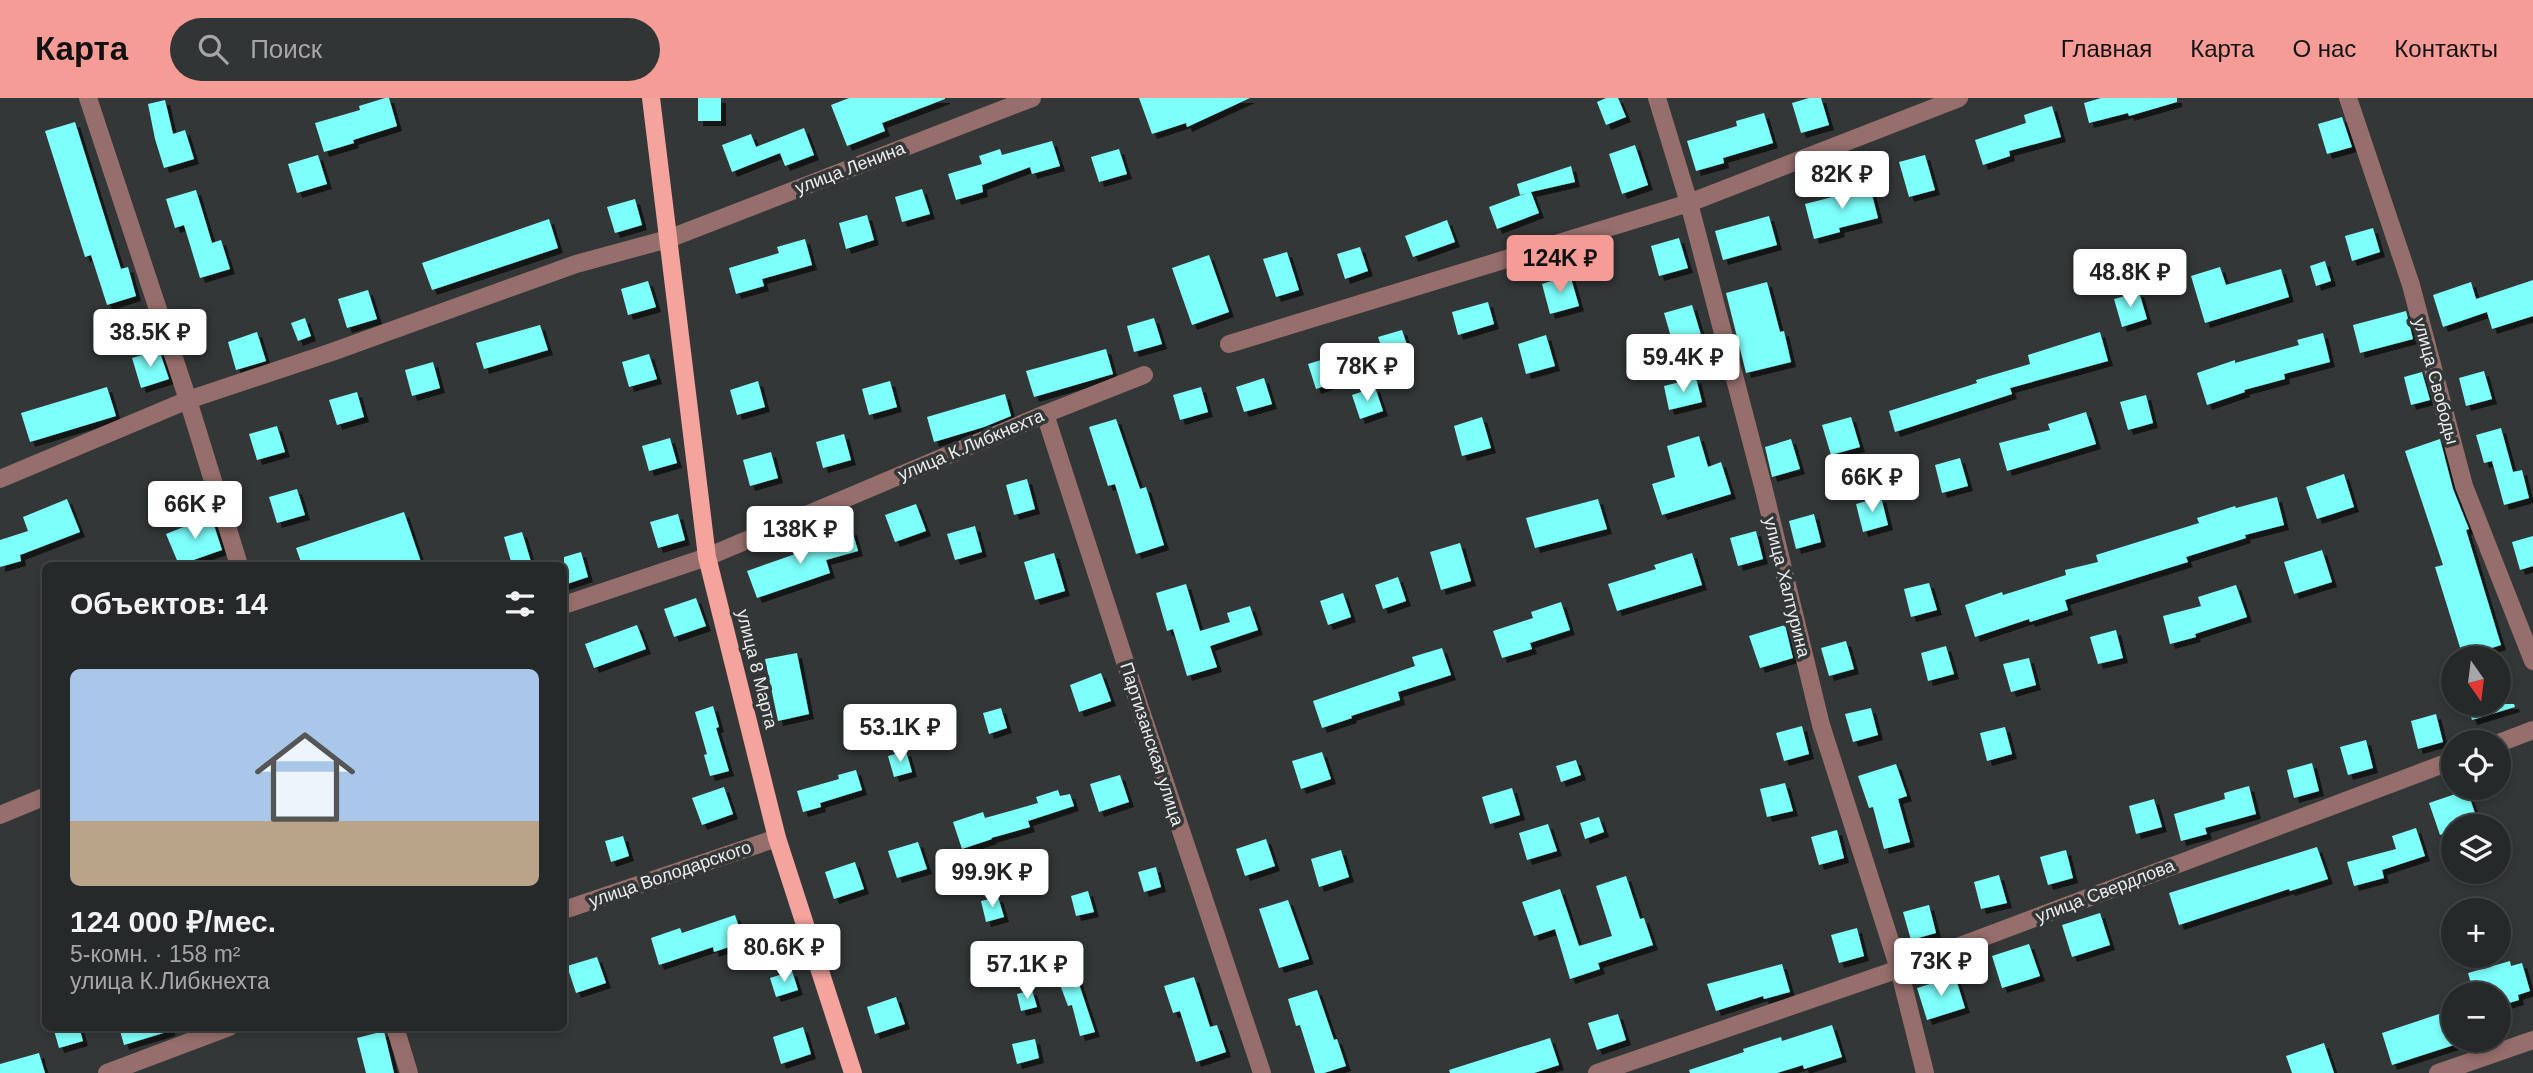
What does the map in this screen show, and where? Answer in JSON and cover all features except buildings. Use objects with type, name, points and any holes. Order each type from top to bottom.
[{"type":"main road","name":"улица 8 Марта","points":[[651,98],[707,557],[777,838],[853,1073]]},
{"type":"street","points":[[88,98],[188,400],[238,562]]},
{"type":"street","name":"улица Ленина","points":[[0,479],[188,400],[332,352],[576,264],[668,239],[1032,98]]},
{"type":"street","name":"улица Халтурина","points":[[1657,98],[1689,203],[1764,489],[1821,725],[1899,969],[1925,1073]]},
{"type":"street","points":[[1229,344],[1689,203],[1959,98]]},
{"type":"street","name":"улица Свободы","points":[[2348,98],[2411,285],[2464,485],[2533,661]]},
{"type":"street","name":"улица К.Либкнехта","points":[[567,604],[707,557],[1144,375]]},
{"type":"street","name":"Партизанская улица","points":[[1045,414],[1262,1073]]},
{"type":"street","points":[[2511,738],[2533,730]]},
{"type":"street","name":"улица Свердлова","points":[[1597,1073],[1899,969],[2441,765]]},
{"type":"street","points":[[0,815],[42,798]]},
{"type":"street","name":"улица Володарского","points":[[567,909],[777,838]]},
{"type":"street","points":[[107,1073],[218,1031]]},
{"type":"street","points":[[396,1031],[409,1073]]},
{"type":"street","points":[[2438,1073],[2533,1040]]}]
